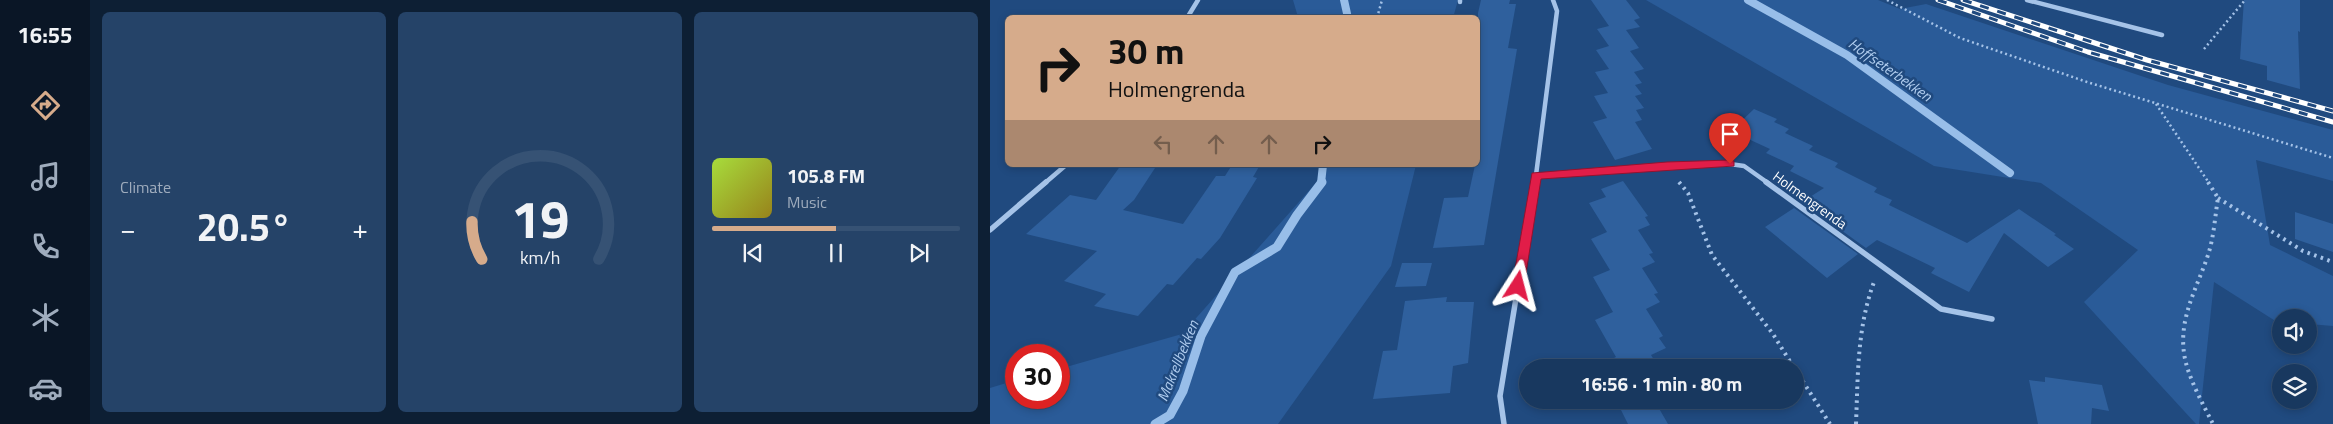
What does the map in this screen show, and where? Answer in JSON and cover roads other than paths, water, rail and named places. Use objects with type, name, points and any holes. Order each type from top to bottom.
[{"type":"street","points":[[1189,15],[1198,0]]},
{"type":"street","points":[[1504,424],[1500,396],[1536,176],[1557,11],[1553,0]]},
{"type":"street","points":[[2027,0],[2162,35]]},
{"type":"street","name":"Holmengrenda","points":[[1536,176],[1667,166],[1730,164],[1744,166],[1942,309],[1992,319]]},
{"type":"street","points":[[990,230],[1064,167]]},
{"type":"waterway","name":"Makrellbekken","points":[[1344,0],[1347,15]]},
{"type":"waterway","name":"Hoffseterbekken","points":[[1748,0],[1847,55],[2010,173]]},
{"type":"waterway","name":"Makrellbekken","points":[[1321,183],[1323,167]]},
{"type":"waterway","name":"Makrellbekken","points":[[1155,424],[1170,415],[1183,391],[1201,336],[1235,272],[1277,247],[1297,215],[1322,182]]},
{"type":"railway","points":[[1938,0],[2088,52],[2333,122]]},
{"type":"railway","points":[[1963,0],[2147,60],[2333,111]]}]
